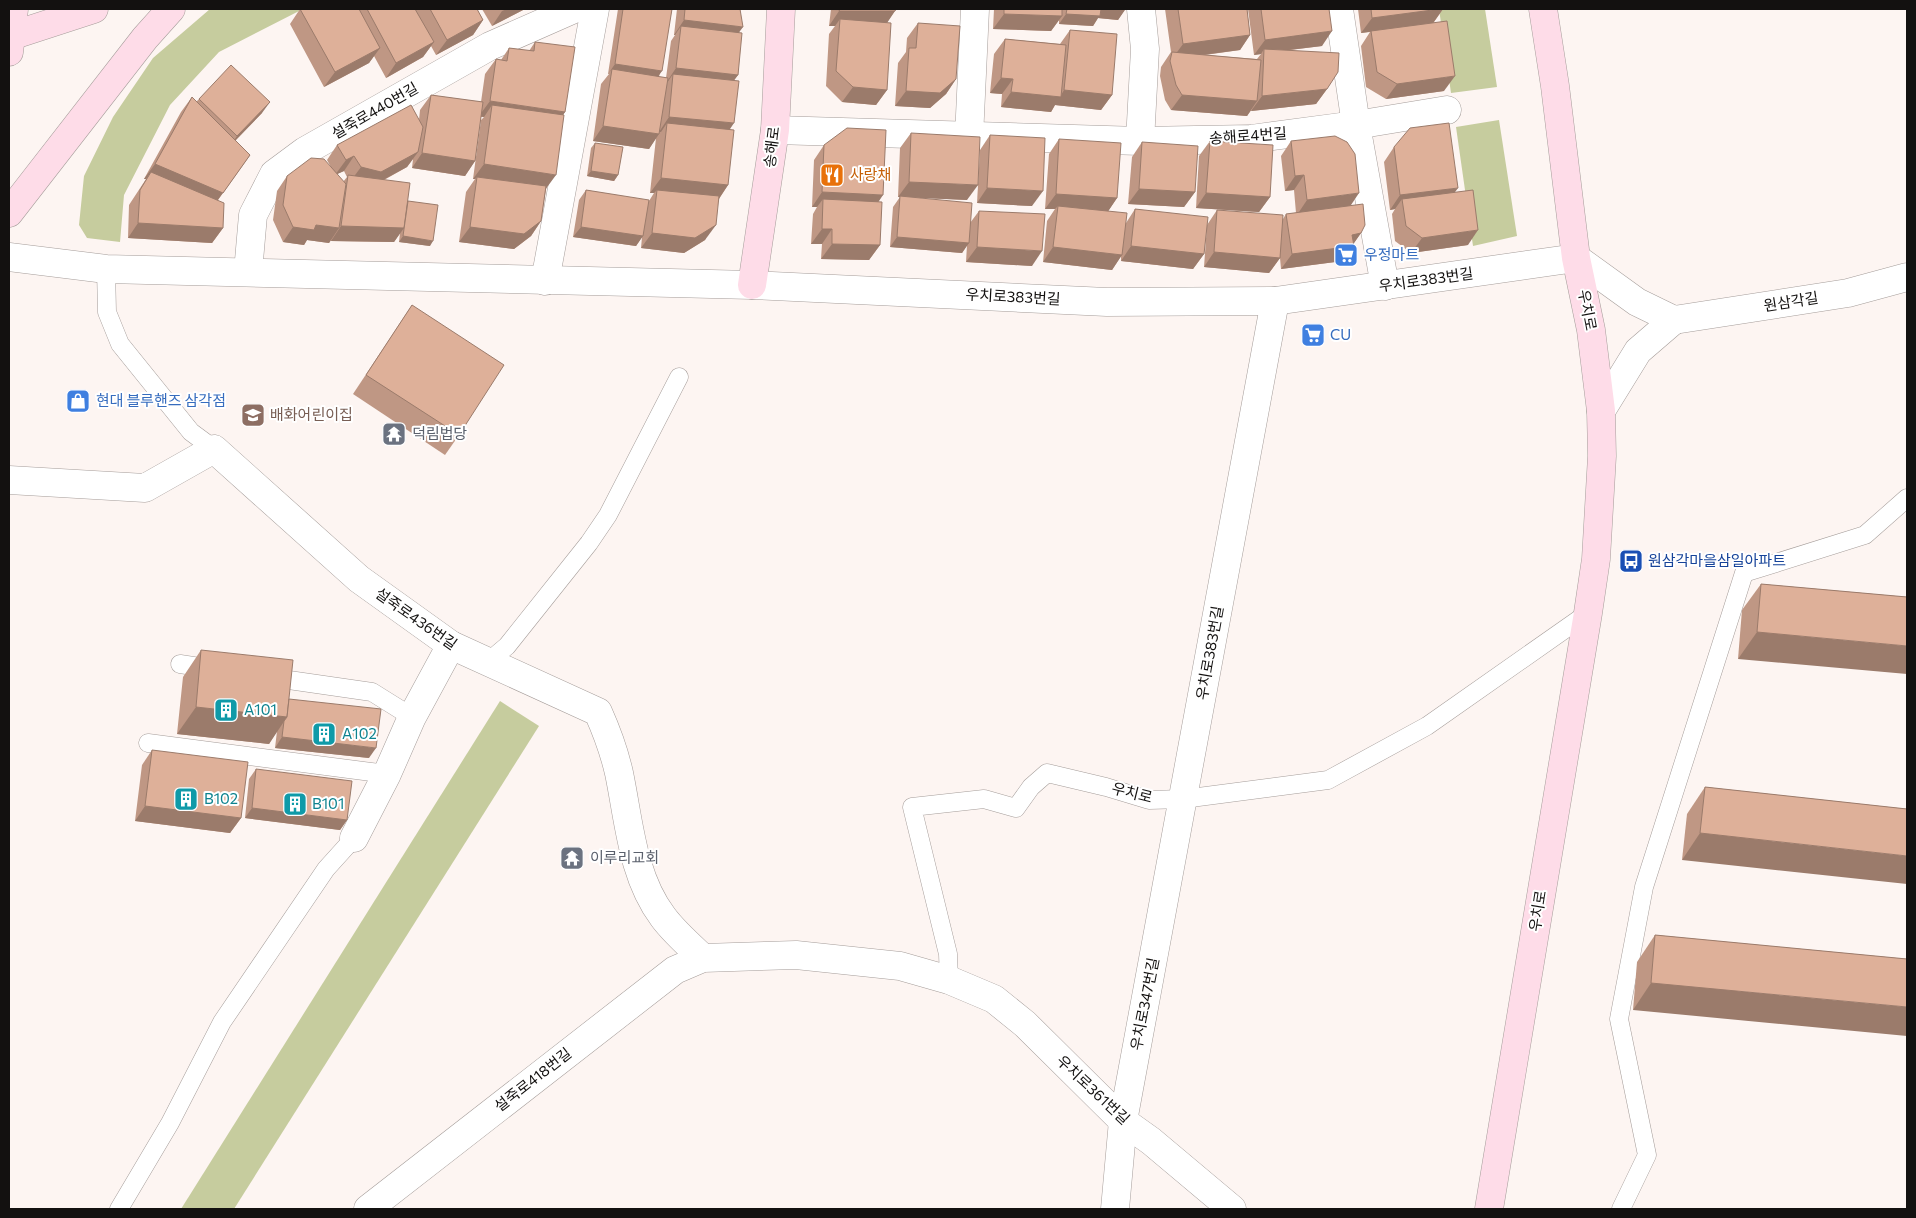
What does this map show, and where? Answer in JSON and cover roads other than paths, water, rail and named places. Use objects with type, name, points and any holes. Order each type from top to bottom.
[{"type":"main road","points":[[14,9],[10,45],[94,9]]},
{"type":"main road","points":[[9,212],[145,38],[171,9]]},
{"type":"main road","name":"송해로","points":[[752,285],[775,130],[781,9]]},
{"type":"main road","name":"우치로","points":[[1489,1209],[1588,613],[1596,549],[1602,456],[1601,411],[1591,330],[1576,258],[1555,86],[1543,9]]},
{"type":"street","name":"설죽로440번길","points":[[248,272],[252,214],[274,174],[306,151],[490,46],[574,9]]},
{"type":"street","points":[[545,281],[596,9]]},
{"type":"street","points":[[969,137],[975,9]]},
{"type":"street","points":[[1140,141],[1145,49],[1142,9]]},
{"type":"street","points":[[1339,9],[1356,125],[1385,286]]},
{"type":"street","name":"송해로4번길","points":[[775,130],[1140,141],[1251,139],[1356,125],[1447,110]]},
{"type":"street","points":[[9,257],[106,268],[752,285]]},
{"type":"street","points":[[1576,258],[1637,302],[1674,320],[1638,352],[1601,411]]},
{"type":"street","name":"우치로383번길","points":[[752,285],[1107,302],[1275,301],[1576,258]]},
{"type":"street","name":"원삼각길","points":[[1674,320],[1848,293],[1907,277]]},
{"type":"street","name":"우치로383번길","points":[[1183,799],[1275,301]]},
{"type":"street","points":[[9,480],[145,488],[214,449]]},
{"type":"street","name":"설죽로436번길","points":[[214,449],[359,579],[451,646],[598,712],[610,738],[639,868],[662,916],[678,935],[702,958]]},
{"type":"street","points":[[354,838],[387,774],[412,718],[451,646]]},
{"type":"street","name":"우치로347번길","points":[[1115,1209],[1123,1121],[1183,799]]},
{"type":"street","name":"우치로361번길","points":[[702,958],[796,954],[900,966],[950,980],[994,999],[1025,1024],[1123,1121],[1151,1141],[1232,1209]]},
{"type":"street","name":"설죽로418번길","points":[[368,1209],[675,970],[702,958]]},
{"type":"lane","points":[[106,268],[107,312],[120,344],[191,432],[214,449]]},
{"type":"lane","points":[[488,662],[506,646],[589,543],[608,515],[679,377]]},
{"type":"lane","points":[[1621,1209],[1647,1155],[1619,1019],[1644,888],[1744,573],[1865,535],[1907,498]]},
{"type":"lane","name":"우치로","points":[[950,980],[948,954],[912,807],[984,799],[1016,808],[1031,787],[1047,773],[1106,787],[1149,800],[1183,799],[1328,780],[1427,726],[1588,613]]},
{"type":"lane","points":[[180,664],[228,671]]},
{"type":"lane","points":[[247,674],[372,692],[412,718]]},
{"type":"lane","points":[[148,743],[387,774]]},
{"type":"lane","points":[[119,1209],[170,1123],[222,1022],[326,869],[354,838]]},
{"type":"place","name":"사랑채","points":[[832,175]]},
{"type":"place","name":"우정마트","points":[[1346,255]]},
{"type":"place","name":"CU","points":[[1313,335]]},
{"type":"place","name":"현대 블루핸즈 삼각점","points":[[78,401]]},
{"type":"place","name":"배화어린이집","points":[[253,415]]},
{"type":"place","name":"덕림법당","points":[[394,434]]},
{"type":"place","name":"원삼각마을삼일아파트","points":[[1631,561]]},
{"type":"place","name":"A101","points":[[226,710]]},
{"type":"place","name":"A102","points":[[324,734]]},
{"type":"place","name":"B102","points":[[186,799]]},
{"type":"place","name":"B101","points":[[295,804]]},
{"type":"place","name":"이루리교회","points":[[572,858]]}]
